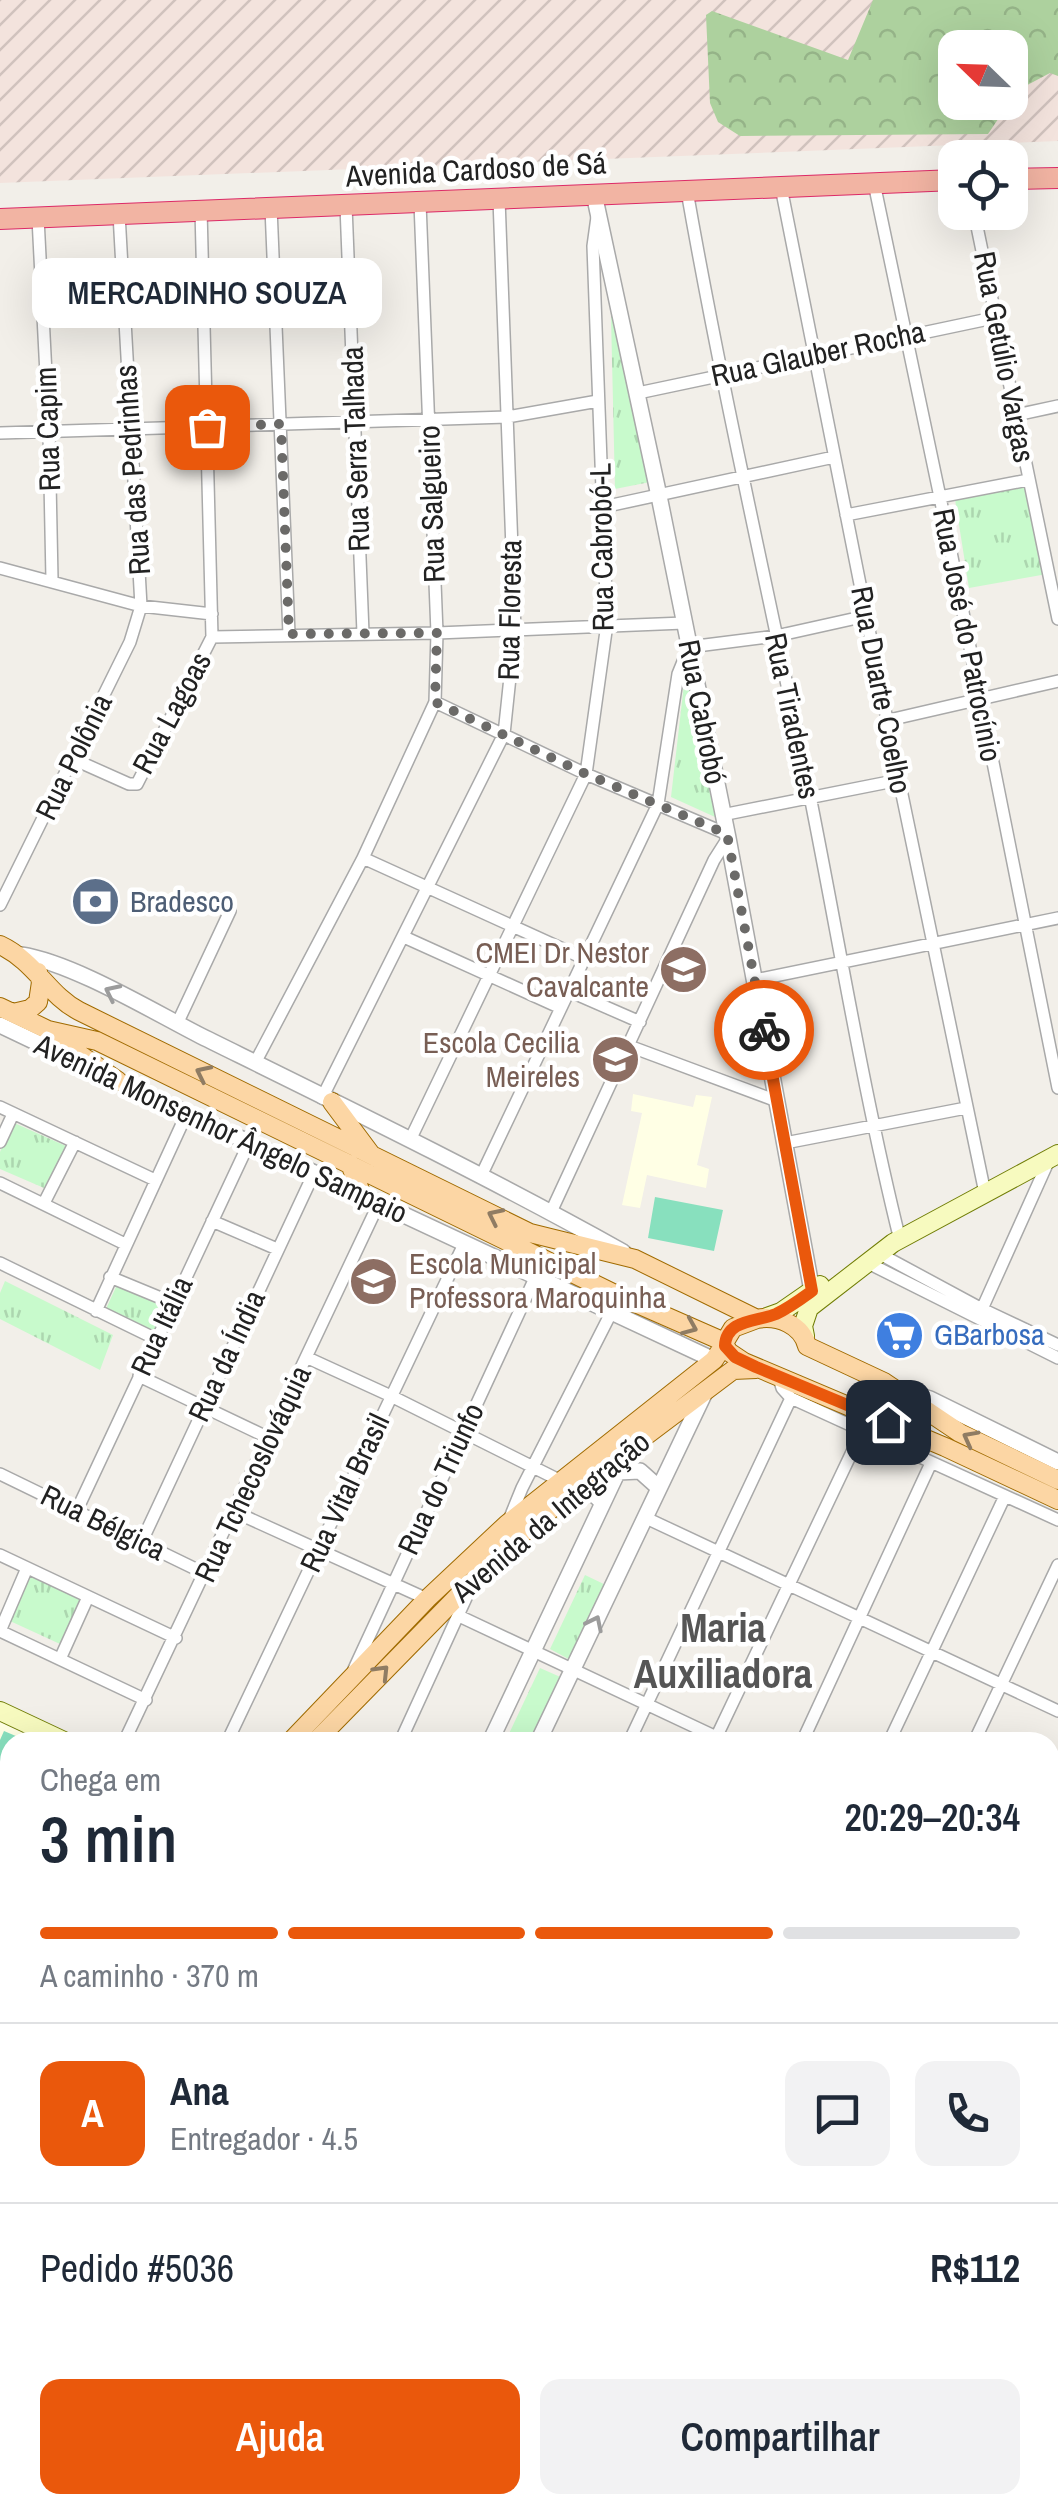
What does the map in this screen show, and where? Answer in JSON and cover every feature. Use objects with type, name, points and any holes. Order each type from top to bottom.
[{"type":"highway","points":[[1028,179],[1058,178]]},
{"type":"highway","name":"Avenida Cardoso de Sá","points":[[0,219],[499,199],[596,203],[687,191],[938,181]]},
{"type":"main road","name":"Avenida Monsenhor Ângelo Sampaio","points":[[0,945],[21,955],[71,1007],[530,1233],[635,1259],[762,1318],[796,1327],[806,1341],[898,1389],[960,1432],[1058,1480]]},
{"type":"main road","points":[[4,1015],[26,1010],[38,1002],[38,972]]},
{"type":"main road","name":"Avenida Monsenhor Ângelo Sampaio","points":[[4,1015],[98,1041],[615,1294],[735,1357],[1058,1500]]},
{"type":"main road","points":[[40,1028],[118,1081]]},
{"type":"main road","points":[[327,1100],[373,1157]]},
{"type":"main road","points":[[771,1373],[797,1370],[805,1358],[804,1326],[809,1308],[886,1250],[1054,1157]]},
{"type":"main road","points":[[350,1164],[370,1199]]},
{"type":"main road","points":[[762,1318],[812,1291],[864,1254],[886,1250]]},
{"type":"main road","name":"Avenida da Integração","points":[[326,1732],[568,1485],[721,1349],[732,1328],[762,1318]]},
{"type":"main road","name":"Avenida da Integração","points":[[300,1732],[427,1599],[507,1524],[628,1450],[733,1370],[771,1373]]},
{"type":"main road","points":[[870,1434],[909,1431]]},
{"type":"main road","points":[[0,1711],[45,1732]]},
{"type":"street","name":"Rua José do Patrocínio","points":[[874,183],[1058,1088]]},
{"type":"street","name":"Rua Duarte Coelho","points":[[781,187],[898,780],[985,1193]]},
{"type":"street","name":"Rua Tiradentes","points":[[687,191],[719,374],[842,962],[872,1126],[886,1250]]},
{"type":"street","name":"Rua Floresta","points":[[327,1100],[504,734],[515,630],[499,199]]},
{"type":"street","name":"Rua Salgueiro","points":[[255,1062],[363,858],[435,702],[437,633],[420,203]]},
{"type":"street","name":"Rua Cabrobó","points":[[596,203],[660,496],[756,980],[812,1291]]},
{"type":"street","name":"Rua Cabrobó-L","points":[[410,1140],[586,774],[607,624],[592,246],[596,203]]},
{"type":"street","name":"Rua Serra Talhada","points":[[346,206],[364,633]]},
{"type":"street","points":[[271,208],[289,634]]},
{"type":"street","name":"Rua Lagoas","points":[[73,759],[121,781],[133,784],[141,780],[212,637],[201,210]]},
{"type":"street","name":"Rua das Pedrinhas","points":[[119,214],[142,606]]},
{"type":"street","name":"Rua Capim","points":[[38,218],[50,433],[52,580]]},
{"type":"street","name":"Rua Getúlio Vargas","points":[[978,230],[1028,480],[1054,577],[1058,619]]},
{"type":"street","name":"Rua Glauber Rocha","points":[[638,393],[998,317]]},
{"type":"street","points":[[0,434],[506,417],[598,401]]},
{"type":"street","points":[[1016,415],[1058,406]]},
{"type":"street","points":[[603,507],[834,457]]},
{"type":"street","points":[[846,515],[1028,480]]},
{"type":"street","points":[[0,568],[142,606],[212,614]]},
{"type":"street","name":"Rua Polônia","points":[[0,906],[130,642],[142,606]]},
{"type":"street","points":[[481,1176],[658,804],[678,674],[689,647],[776,636],[866,616]]},
{"type":"street","points":[[212,637],[684,623]]},
{"type":"street","points":[[888,720],[1058,681]]},
{"type":"street","points":[[435,702],[727,836],[551,1212]]},
{"type":"street","points":[[722,815],[898,780]]},
{"type":"street","points":[[363,858],[584,959]]},
{"type":"street","points":[[177,1024],[230,911]]},
{"type":"street","points":[[756,980],[1058,918]]},
{"type":"street","points":[[404,937],[562,1008]]},
{"type":"street","name":"Avenida Monsenhor Ângelo Sampaio","points":[[21,955],[52,964],[255,1062],[551,1212],[635,1259]]},
{"type":"street","points":[[570,991],[640,1022]]},
{"type":"street","name":"Avenida Monsenhor Ângelo Sampaio","points":[[4,1015],[118,1081],[535,1278],[611,1313],[721,1349]]},
{"type":"street","points":[[630,1046],[777,1102]]},
{"type":"street","points":[[0,1107],[155,1180]]},
{"type":"street","points":[[785,1143],[966,1108]]},
{"type":"street","points":[[96,1311],[187,1113]]},
{"type":"street","points":[[0,1142],[14,1114]]},
{"type":"street","points":[[44,1203],[75,1142]]},
{"type":"street","name":"Rua Itália","points":[[77,1510],[249,1143]]},
{"type":"street","points":[[982,1309],[1054,1157]]},
{"type":"street","name":"Rua da Índia","points":[[142,1541],[314,1172]]},
{"type":"street","points":[[0,1183],[125,1244]]},
{"type":"street","name":"Rua Tchecoslováquia","points":[[129,1732],[308,1358],[370,1199]]},
{"type":"street","points":[[212,1221],[277,1250]]},
{"type":"street","name":"Rua Vital Brasil","points":[[232,1732],[464,1244]]},
{"type":"street","points":[[886,1250],[982,1309],[1058,1345]]},
{"type":"street","points":[[886,1250],[1058,1358]]},
{"type":"street","points":[[0,1263],[156,1339]]},
{"type":"street","points":[[110,1277],[173,1303]]},
{"type":"street","name":"Rua do Triunfo","points":[[348,1681],[535,1278]]},
{"type":"street","points":[[507,1524],[611,1313]]},
{"type":"street","points":[[308,1358],[533,1465],[602,1505]]},
{"type":"street","name":"Avenida Monsenhor Ângelo Sampaio","points":[[771,1373],[790,1398]]},
{"type":"street","points":[[139,1376],[269,1438]]},
{"type":"street","points":[[898,1389],[930,1398],[1058,1462]]},
{"type":"street","points":[[543,1732],[706,1390]]},
{"type":"street","points":[[634,1732],[790,1398],[1058,1520]]},
{"type":"street","points":[[723,1732],[789,1586],[870,1434]]},
{"type":"street","points":[[495,1732],[628,1450]]},
{"type":"street","points":[[807,1732],[931,1463]]},
{"type":"street","points":[[618,1472],[640,1472],[659,1488]]},
{"type":"street","name":"Rua Bélgica","points":[[0,1474],[206,1574]]},
{"type":"street","points":[[893,1732],[1005,1496]]},
{"type":"street","points":[[235,1512],[427,1599]]},
{"type":"street","points":[[646,1518],[1058,1712]]},
{"type":"street","points":[[0,1555],[176,1638]]},
{"type":"street","points":[[979,1732],[1058,1565]]},
{"type":"street","points":[[27,1568],[0,1631],[146,1700]]},
{"type":"street","points":[[405,1732],[475,1576]]},
{"type":"street","points":[[60,1660],[88,1597]]},
{"type":"street","points":[[460,1616],[701,1732]]},
{"type":"shaded area","points":[[0,0],[1058,0],[1058,141],[938,140],[938,146],[0,183]]},
{"type":"shaded area","points":[[633,1094],[693,1107],[696,1095],[712,1097],[697,1165],[709,1169],[706,1188],[647,1175],[640,1208],[622,1205],[642,1113],[631,1111]]},
{"type":"shaded area","points":[[0,1722],[22,1732],[0,1732]]},
{"type":"green space","points":[[873,0],[1058,0],[1058,76],[1050,73],[1028,85],[1028,30],[938,30],[938,120],[997,120],[988,134],[740,136],[718,122],[710,103],[706,15],[712,11],[848,60]]},
{"type":"green space","points":[[610,274],[650,482],[615,489]]},
{"type":"green space","points":[[1032,480],[1047,574],[969,588],[954,493]]},
{"type":"green space","points":[[686,667],[715,817],[671,797]]},
{"type":"green space","points":[[12,1122],[66,1146],[44,1188],[0,1169],[0,1152]]},
{"type":"green space","points":[[655,1197],[723,1210],[714,1251],[648,1238]]},
{"type":"green space","points":[[121,1276],[173,1300],[155,1336],[105,1311]]},
{"type":"green space","points":[[5,1281],[113,1335],[100,1370],[0,1319],[0,1293]]},
{"type":"green space","points":[[32,1571],[83,1594],[60,1644],[10,1621]]},
{"type":"green space","points":[[585,1575],[610,1587],[576,1663],[550,1649]]},
{"type":"green space","points":[[540,1668],[565,1679],[541,1732],[510,1732]]},
{"type":"way so far","points":[[207,427],[281,424],[289,634],[437,633],[435,702],[586,774],[727,834],[764,1030]]},
{"type":"place","name":"MERCADINHO SOUZA","points":[[207,427]]},
{"type":"place","name":"Bradesco","points":[[95,902]]},
{"type":"place","name":"CMEI Dr Nestor Cavalcante","points":[[684,970]]},
{"type":"place","name":"Escola Cecilia Meireles","points":[[615,1060]]},
{"type":"place","name":"Escola Municipal Professora Maroquinha","points":[[374,1281]]},
{"type":"place","name":"GBarbosa","points":[[899,1335]]},
{"type":"district","name":"Maria Auxiliadora","points":[[723,1651]]},
{"type":"route","points":[[764,1030],[812,1291],[781,1312],[736,1326],[728,1333],[725,1346],[735,1357],[756,1367],[888,1422]]}]
